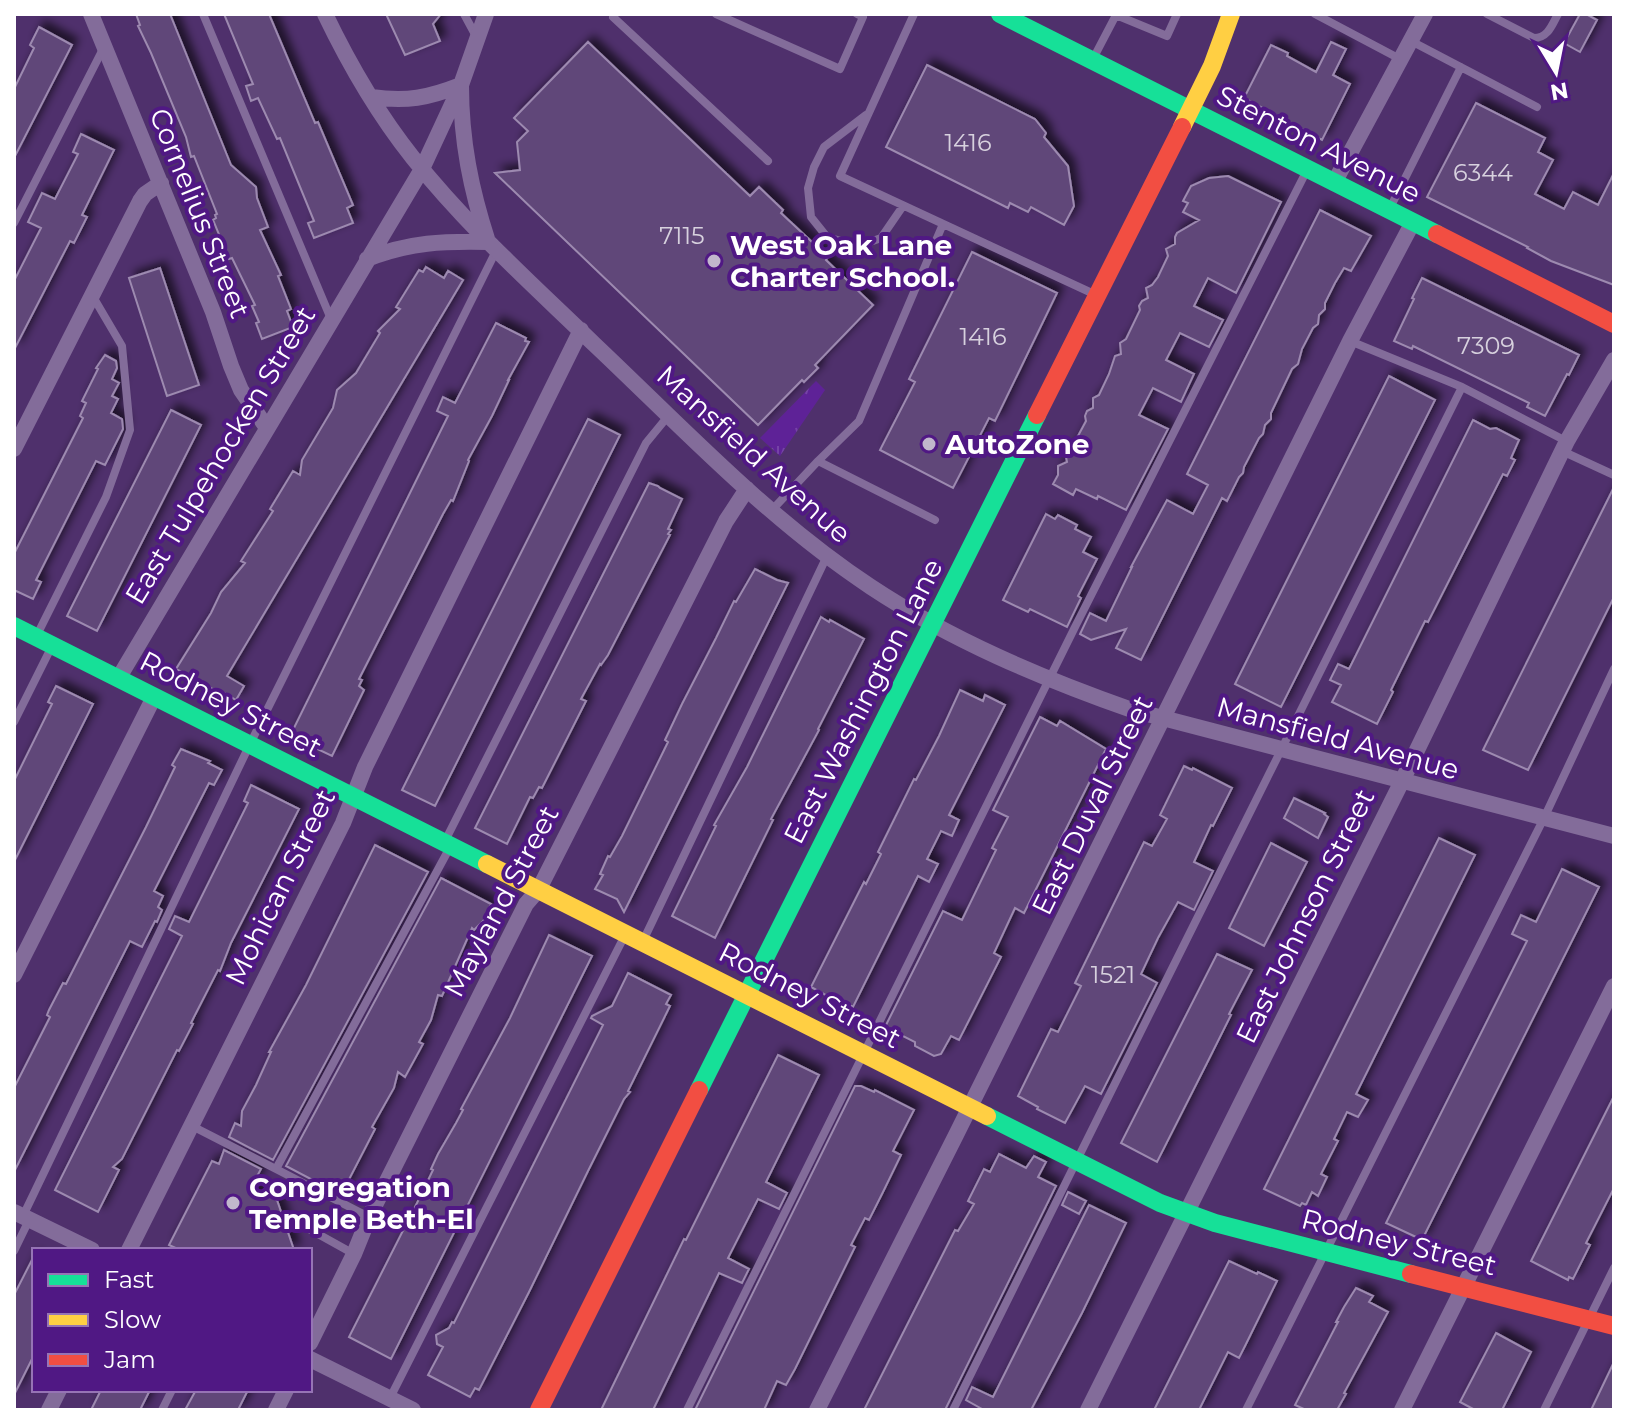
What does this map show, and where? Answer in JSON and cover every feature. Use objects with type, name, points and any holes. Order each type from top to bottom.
[{"type":"main road","name":"Stenton Avenue","points":[[1000,14],[1614,324]]},
{"type":"main road","name":"East Washington Lane","points":[[539,1410],[1212,66],[1231,14]]},
{"type":"main road","name":"Rodney Street","points":[[14,626],[1160,1203],[1215,1223],[1614,1326]]},
{"type":"street","name":"Cornelius Street","points":[[91,14],[213,312],[241,390],[267,428]]},
{"type":"street","name":"Mansfield Avenue","points":[[325,14],[346,56],[399,139],[492,246],[771,511],[870,586],[932,625],[1050,680],[1132,710],[1614,836]]},
{"type":"street","name":"East Tulpehocken Street","points":[[118,679],[422,169],[461,85],[486,14]]},
{"type":"street","points":[[1334,183],[1425,14]]},
{"type":"street","points":[[367,259],[419,243],[446,241],[492,246],[473,192],[463,143],[461,85],[415,100],[371,97]]},
{"type":"street","points":[[14,449],[140,201],[161,183]]},
{"type":"street","name":"East Duval Street","points":[[817,1410],[1350,341],[1413,222]]},
{"type":"street","name":"Mohican Street","points":[[130,1248],[343,823],[372,753],[581,330]]},
{"type":"street","name":"East Johnson Street","points":[[1088,1410],[1402,781],[1565,446],[1614,360]]},
{"type":"street","name":"Mayland Street","points":[[312,1339],[369,1217],[526,904],[539,889],[726,521],[747,489]]},
{"type":"street","points":[[14,975],[154,697]]},
{"type":"street","points":[[1402,1410],[1614,986]]},
{"type":"street","points":[[22,1216],[88,1248]]},
{"type":"street","points":[[312,1360],[399,1405]]},
{"type":"street","points":[[49,1410],[58,1392]]},
{"type":"street","points":[[276,1410],[285,1392]]},
{"type":"lane","points":[[203,14],[331,319]]},
{"type":"lane","points":[[464,14],[478,39]]},
{"type":"lane","points":[[615,14],[613,17],[768,161]]},
{"type":"lane","points":[[716,14],[840,69],[863,17],[857,14]]},
{"type":"lane","points":[[914,14],[840,176],[1097,296]]},
{"type":"lane","points":[[1092,61],[1116,15],[1167,36],[1177,14]]},
{"type":"lane","points":[[1315,14],[1401,60]]},
{"type":"lane","points":[[1487,14],[1534,38],[1542,38],[1558,14]]},
{"type":"lane","points":[[1411,41],[1537,107]]},
{"type":"lane","points":[[14,223],[105,47]]},
{"type":"lane","points":[[1388,210],[1461,67]]},
{"type":"lane","points":[[869,113],[824,147],[808,188],[811,217],[827,237],[859,246],[881,238],[903,206]]},
{"type":"lane","points":[[687,1410],[1076,625],[1308,169]]},
{"type":"lane","points":[[771,511],[859,421],[943,224]]},
{"type":"lane","points":[[14,1251],[22,1216],[492,246]]},
{"type":"lane","points":[[14,722],[44,642],[106,497],[130,430],[122,346],[92,294]]},
{"type":"lane","points":[[1350,341],[1462,387],[1614,475]]},
{"type":"lane","points":[[953,1410],[1462,387]]},
{"type":"lane","points":[[276,1169],[448,843],[646,443],[669,415]]},
{"type":"lane","points":[[818,461],[935,520]]},
{"type":"lane","points":[[643,941],[827,556]]},
{"type":"lane","points":[[1246,1410],[1544,818],[1614,669]]},
{"type":"lane","points":[[399,1405],[626,933]]},
{"type":"lane","points":[[191,1125],[369,1217]]},
{"type":"lane","points":[[291,1219],[354,1254]]},
{"type":"lane","points":[[1544,1410],[1614,1268]]},
{"type":"lane","points":[[162,1410],[171,1392]]},
{"type":"green space","points":[[816,381],[825,390],[780,456],[760,438]]},
{"type":"building","points":[[136,14],[170,14],[231,165],[256,187],[268,227],[260,230],[281,275],[278,276],[291,309],[287,311],[293,327],[262,339],[252,306],[255,305],[232,258],[229,259],[213,220],[217,214],[194,156],[191,157],[186,137],[138,26]]},
{"type":"building","points":[[224,14],[269,14],[353,205],[347,208],[353,223],[314,238],[308,223],[314,221],[280,138],[277,139],[258,98],[251,101],[246,86],[253,84]]},
{"type":"building","points":[[386,14],[441,14],[433,24],[440,41],[405,55]]},
{"type":"building","points":[[1580,14],[1597,20],[1580,52],[1564,43]]},
{"type":"building","points":[[39,27],[72,45],[14,158],[14,89],[34,48],[30,45]]},
{"type":"building","points":[[588,42],[750,196],[759,187],[783,210],[781,213],[828,257],[826,260],[873,305],[815,365],[818,368],[758,425],[495,173],[520,170],[517,142],[528,131],[514,118]]},
{"type":"building","points":[[1331,42],[1346,49],[1333,75],[1350,84],[1322,140],[1244,98],[1271,45],[1316,72]]},
{"type":"building","points":[[927,65],[1035,119],[1046,133],[1044,137],[1068,166],[1074,206],[1064,225],[1031,207],[1028,212],[1010,203],[1008,208],[886,147]]},
{"type":"building","points":[[1476,103],[1545,138],[1538,152],[1553,160],[1535,194],[1564,209],[1573,192],[1598,205],[1614,173],[1614,285],[1551,261],[1427,197]]},
{"type":"building","points":[[81,134],[114,150],[82,215],[87,217],[74,243],[70,241],[14,350],[14,281],[41,228],[28,222],[42,193],[55,199],[78,154],[73,152]]},
{"type":"building","points":[[1228,176],[1281,202],[1236,293],[1208,278],[1194,306],[1223,320],[1209,347],[1180,333],[1166,360],[1194,374],[1181,402],[1153,388],[1139,415],[1168,429],[1126,510],[1076,489],[1073,495],[1053,484],[1058,475],[1058,466],[1067,462],[1065,452],[1071,449],[1086,421],[1087,411],[1093,408],[1093,398],[1099,395],[1115,356],[1121,354],[1120,343],[1126,339],[1142,301],[1148,298],[1146,288],[1158,277],[1168,256],[1166,249],[1175,244],[1177,233],[1199,220],[1183,212],[1188,203],[1183,201],[1191,186],[1209,178]]},
{"type":"building","points":[[1320,210],[1371,236],[1351,271],[1344,268],[1335,283],[1325,309],[1319,315],[1318,324],[1313,328],[1298,364],[1292,369],[1271,413],[1271,419],[1265,425],[1227,501],[1222,498],[1141,660],[1116,648],[1126,629],[1091,640],[1080,634],[1090,613],[1106,621],[1167,500],[1193,514],[1208,485],[1187,474]]},
{"type":"building","points":[[972,252],[1057,293],[995,421],[989,418],[953,488],[880,450],[915,382],[909,379]]},
{"type":"building","points":[[426,267],[444,278],[448,271],[463,280],[227,676],[244,686],[236,700],[176,669],[221,592],[245,563],[241,561],[273,511],[270,509],[293,471],[300,475],[302,460],[333,408],[337,390],[356,373],[380,333],[378,331],[400,309],[396,307],[419,270],[423,272]]},
{"type":"building","points":[[160,268],[199,385],[167,396],[129,278]]},
{"type":"building","points":[[1422,278],[1579,355],[1545,416],[1527,407],[1529,403],[1413,346],[1412,349],[1394,341]]},
{"type":"building","points":[[496,323],[529,342],[468,460],[453,501],[443,514],[359,679],[362,680],[359,686],[364,690],[332,756],[290,736],[448,416],[437,411],[443,397],[455,403]]},
{"type":"building","points":[[105,355],[116,361],[117,368],[112,379],[119,383],[112,396],[118,399],[111,413],[122,419],[123,429],[105,465],[96,461],[36,580],[41,582],[33,599],[14,590],[14,554],[83,418],[80,416],[86,403],[82,401]]},
{"type":"building","points":[[1389,376],[1435,400],[1281,707],[1235,684]]},
{"type":"building","points":[[171,410],[201,425],[97,631],[67,616]]},
{"type":"building","points":[[588,419],[620,435],[435,806],[402,790]]},
{"type":"building","points":[[1473,420],[1519,440],[1511,458],[1515,460],[1507,476],[1503,474],[1428,622],[1425,621],[1377,724],[1332,702],[1341,685],[1330,680],[1338,664],[1349,669]]},
{"type":"building","points":[[649,483],[682,499],[668,529],[671,530],[670,535],[608,655],[581,699],[586,701],[542,788],[539,787],[533,798],[530,797],[507,844],[475,828]]},
{"type":"building","points":[[1614,487],[1614,597],[1528,770],[1483,750]]},
{"type":"building","points":[[1046,514],[1055,519],[1058,515],[1091,537],[1083,552],[1097,559],[1078,596],[1081,598],[1067,627],[1003,600]]},
{"type":"building","points":[[755,569],[788,583],[624,912],[617,899],[595,889],[603,875],[600,874],[622,836],[668,742],[665,740],[682,704],[734,601]]},
{"type":"building","points":[[821,617],[864,639],[771,819],[715,938],[672,916],[714,825],[747,767]]},
{"type":"building","points":[[56,686],[93,704],[14,862],[14,781],[52,704],[48,702]]},
{"type":"building","points":[[960,690],[983,701],[985,695],[1005,705],[949,815],[959,820],[952,836],[941,831],[927,859],[938,864],[929,882],[918,876],[853,1007],[811,987],[864,882],[866,884],[881,854],[878,852]]},
{"type":"building","points":[[1040,717],[1057,726],[1060,721],[1106,749],[1024,913],[1015,908],[994,953],[1001,957],[959,1040],[951,1036],[941,1054],[934,1056],[885,1027],[943,911],[962,920],[996,850],[992,848],[1008,817],[993,810]]},
{"type":"building","points":[[181,749],[210,761],[208,763],[222,770],[214,785],[209,783],[154,891],[163,896],[157,922],[142,947],[130,941],[14,1172],[14,1088],[50,1017],[47,1015],[49,1010],[63,983],[66,984],[146,827]]},
{"type":"building","points":[[1184,766],[1232,788],[1194,862],[1213,871],[1194,910],[1178,902],[1158,938],[1141,974],[1157,983],[1101,1094],[1085,1086],[1065,1123],[1018,1096],[1051,1029],[1058,1032],[1081,986],[1075,983],[1144,842],[1152,846],[1167,819],[1160,815]]},
{"type":"building","points":[[251,785],[299,809],[179,1051],[122,1159],[113,1167],[119,1170],[98,1212],[55,1190],[182,936],[169,929],[175,916],[189,922],[248,803],[244,801]]},
{"type":"building","points":[[1294,798],[1328,817],[1318,838],[1284,818]]},
{"type":"building","points":[[1439,838],[1475,855],[1356,1094],[1368,1100],[1358,1117],[1347,1112],[1334,1139],[1338,1141],[1321,1174],[1327,1177],[1318,1196],[1312,1192],[1306,1205],[1302,1203],[1300,1206],[1264,1189]]},
{"type":"building","points":[[1271,843],[1307,862],[1264,946],[1229,928]]},
{"type":"building","points":[[375,845],[428,872],[273,1160],[229,1137],[235,1123],[241,1126],[242,1111],[269,1052]]},
{"type":"building","points":[[1562,869],[1599,887],[1422,1240],[1386,1223],[1527,941],[1512,934],[1521,915],[1536,922]]},
{"type":"building","points":[[441,878],[491,904],[484,920],[474,930],[472,928],[442,996],[438,995],[431,1020],[419,1042],[423,1044],[405,1077],[398,1072],[394,1088],[372,1127],[375,1129],[341,1195],[286,1166]]},
{"type":"building","points":[[549,935],[592,956],[391,1359],[349,1337]]},
{"type":"building","points":[[1217,954],[1252,970],[1157,1162],[1121,1143]]},
{"type":"building","points":[[628,973],[671,995],[666,1004],[670,1006],[630,1092],[479,1390],[475,1388],[470,1397],[428,1375],[443,1347],[437,1344],[436,1335],[454,1323],[603,1025],[592,1016],[612,1006]]},
{"type":"building","points":[[778,1055],[819,1075],[766,1182],[787,1193],[779,1209],[758,1199],[728,1258],[749,1269],[742,1283],[719,1273],[653,1410],[601,1410],[684,1239]]},
{"type":"building","points":[[855,1086],[875,1090],[914,1110],[893,1151],[901,1155],[883,1192],[869,1220],[865,1218],[851,1245],[855,1247],[786,1385],[777,1381],[764,1410],[695,1410]]},
{"type":"building","points":[[1614,1096],[1614,1188],[1586,1243],[1590,1245],[1573,1279],[1569,1277],[1568,1280],[1531,1261]]},
{"type":"building","name":"Congregation Temple Beth-El","points":[[224,1150],[261,1169],[251,1187],[277,1200],[293,1248],[176,1248],[169,1245],[212,1161],[219,1164]]},
{"type":"building","points":[[999,1154],[1026,1168],[1034,1156],[1046,1162],[1038,1177],[1056,1186],[945,1410],[864,1410],[955,1230],[958,1231],[974,1204],[968,1201],[984,1169],[990,1172]]},
{"type":"building","points":[[1068,1192],[1086,1201],[1079,1214],[1062,1205]]},
{"type":"building","points":[[1089,1205],[1126,1223],[1031,1410],[984,1410],[966,1400],[972,1387],[993,1397]]},
{"type":"building","points":[[32,1260],[32,1359],[14,1395],[14,1295]]},
{"type":"building","points":[[1229,1261],[1277,1281],[1239,1358],[1228,1352],[1199,1410],[1154,1410]]},
{"type":"building","points":[[1356,1288],[1373,1296],[1369,1302],[1388,1312],[1346,1394],[1337,1410],[1306,1410],[1295,1405],[1336,1322]]},
{"type":"building","points":[[1496,1333],[1531,1352],[1502,1410],[1475,1410],[1460,1402]]},
{"type":"building","points":[[1614,1362],[1614,1410],[1591,1410]]},
{"type":"building","points":[[100,1392],[149,1392],[140,1410],[91,1410]]},
{"type":"building","points":[[195,1392],[247,1392],[238,1410],[185,1410]]},
{"type":"traffic: fast","points":[[1000,14],[1437,234]]},
{"type":"traffic: fast","points":[[699,1090],[1037,415]]},
{"type":"traffic: fast","points":[[14,626],[487,864]]},
{"type":"traffic: fast","points":[[987,1116],[1160,1203],[1215,1223],[1411,1274]]},
{"type":"traffic: slow","points":[[1182,127],[1212,66],[1231,14]]},
{"type":"traffic: slow","points":[[487,864],[987,1116]]},
{"type":"traffic: jam","points":[[1037,415],[1182,127]]},
{"type":"traffic: jam","points":[[1437,234],[1614,324]]},
{"type":"traffic: jam","points":[[539,1410],[699,1090]]},
{"type":"traffic: jam","points":[[1411,1274],[1614,1326]]},
{"type":"place","name":"West Oak Lane Charter School.","points":[[714,261]]},
{"type":"place","name":"AutoZone","points":[[929,444]]},
{"type":"place","name":"Congregation Temple Beth-El","points":[[233,1203]]}]
